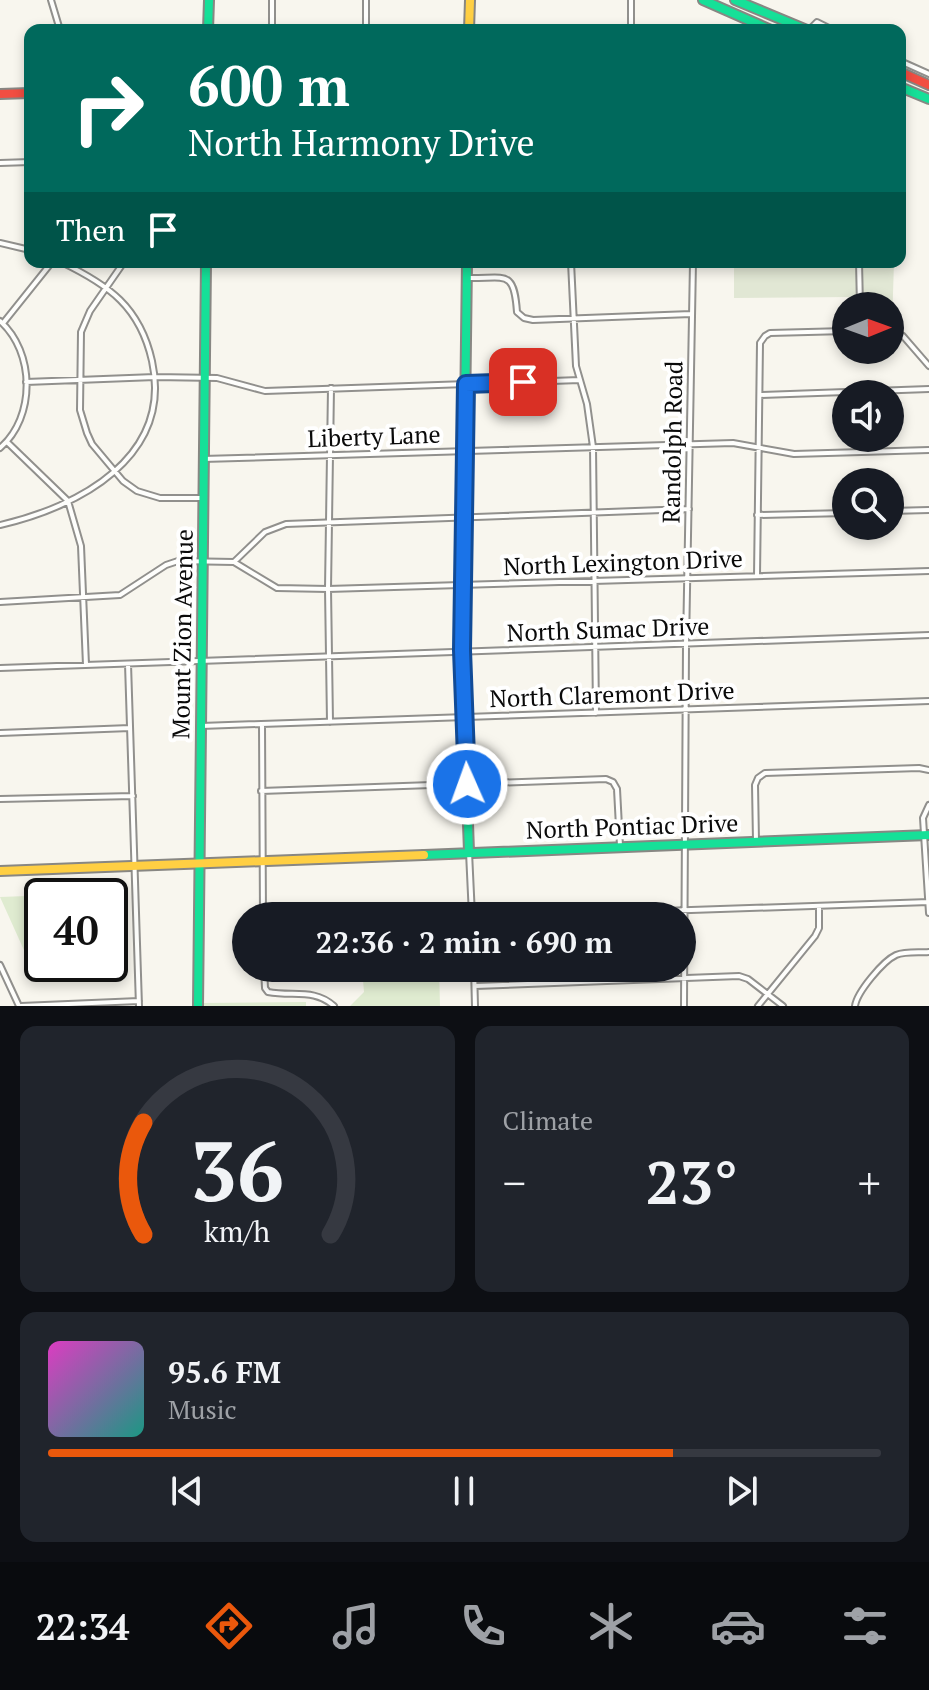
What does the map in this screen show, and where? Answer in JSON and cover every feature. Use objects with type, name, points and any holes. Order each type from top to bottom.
[{"type":"street","points":[[51,0],[57,24]]},
{"type":"street","points":[[208,24],[209,0]]},
{"type":"street","points":[[272,0],[272,24]]},
{"type":"street","points":[[366,0],[366,24]]},
{"type":"street","points":[[469,24],[470,0]]},
{"type":"street","points":[[631,0],[631,24]]},
{"type":"street","points":[[703,0],[757,24]]},
{"type":"street","points":[[735,0],[793,24]]},
{"type":"street","points":[[906,64],[929,74]]},
{"type":"street","points":[[906,75],[929,85]]},
{"type":"street","points":[[906,89],[929,99]]},
{"type":"street","points":[[0,94],[24,93]]},
{"type":"street","points":[[0,163],[24,162]]},
{"type":"street","points":[[0,243],[24,249]]},
{"type":"street","points":[[0,448],[7,442],[23,413],[26,382],[21,351],[2,322],[47,268]]},
{"type":"street","points":[[0,525],[36,515],[68,501],[116,471],[134,452],[147,430],[154,403],[155,377],[145,335],[127,306],[107,287],[72,268]]},
{"type":"street","points":[[120,268],[90,311],[81,332],[78,379],[80,410],[87,433],[92,444],[130,487],[144,495],[203,498]]},
{"type":"street","name":"Mount Zion Avenue","points":[[198,1006],[206,268]]},
{"type":"street","points":[[467,268],[462,650],[471,902]]},
{"type":"street","points":[[571,268],[572,318],[593,447],[596,713]]},
{"type":"street","name":"Randolph Road","points":[[685,902],[693,268]]},
{"type":"street","points":[[859,268],[860,292]]},
{"type":"street","points":[[467,278],[512,281],[516,287],[517,312],[524,318],[692,314]]},
{"type":"street","points":[[757,576],[760,343],[765,336],[832,332]]},
{"type":"street","points":[[904,337],[929,366]]},
{"type":"street","points":[[26,382],[204,378],[227,379],[265,391],[580,380]]},
{"type":"street","points":[[330,723],[331,388]]},
{"type":"street","points":[[760,395],[929,389]]},
{"type":"street","points":[[7,442],[68,501],[81,546],[86,665]]},
{"type":"street","name":"Liberty Lane","points":[[203,459],[690,443],[733,443],[794,454],[929,450]]},
{"type":"street","points":[[234,562],[274,527],[330,522],[689,509]]},
{"type":"street","points":[[904,511],[929,510]]},
{"type":"street","points":[[757,515],[832,513]]},
{"type":"street","name":"North Lexington Drive","points":[[0,602],[120,595],[166,565],[203,561],[234,562],[277,588],[328,589],[929,571]]},
{"type":"street","name":"North Sumac Drive","points":[[0,668],[929,635]]},
{"type":"street","points":[[0,965],[20,1006],[139,1003],[128,664]]},
{"type":"street","name":"North Claremont Drive","points":[[201,726],[929,701]]},
{"type":"street","points":[[262,725],[263,902]]},
{"type":"street","points":[[0,733],[130,728]]},
{"type":"street","points":[[756,841],[755,785],[765,773],[929,770]]},
{"type":"street","points":[[261,791],[606,779],[613,782],[617,789],[620,846]]},
{"type":"street","points":[[0,799],[133,796]]},
{"type":"street","points":[[929,805],[923,818],[929,913]]},
{"type":"street","name":"North Pontiac Drive","points":[[0,871],[926,836]]},
{"type":"street","points":[[696,911],[929,902]]},
{"type":"street","points":[[758,1006],[815,936],[820,920],[819,906]]},
{"type":"street","points":[[855,1006],[860,992],[888,960],[904,953],[929,952]]},
{"type":"street","points":[[696,978],[739,976],[748,979],[783,1006]]},
{"type":"street","points":[[266,982],[267,990],[273,993],[314,994],[324,997],[334,1006]]},
{"type":"street","points":[[475,982],[475,1006]]},
{"type":"street","points":[[475,986],[580,982]]},
{"type":"street","name":"Randolph Road","points":[[684,982],[684,1006]]},
{"type":"green space","points":[[734,268],[894,268],[893,292],[832,292],[832,297],[734,298]]},
{"type":"green space","points":[[24,896],[24,950],[0,897]]},
{"type":"green space","points":[[363,982],[439,982],[440,1006],[350,1006],[364,992]]},
{"type":"green space","points":[[306,1002],[306,1006],[198,1006],[198,1003]]},
{"type":"traffic: fast","points":[[208,24],[209,0]]},
{"type":"traffic: fast","points":[[703,0],[757,24]]},
{"type":"traffic: fast","points":[[735,0],[793,24]]},
{"type":"traffic: fast","points":[[906,89],[929,99]]},
{"type":"traffic: fast","points":[[198,1006],[206,268]]},
{"type":"traffic: fast","points":[[467,268],[462,650],[469,852]]},
{"type":"traffic: fast","points":[[424,855],[929,835]]},
{"type":"traffic: slow","points":[[469,24],[470,0]]},
{"type":"traffic: slow","points":[[0,871],[424,855]]},
{"type":"traffic: jam","points":[[906,75],[929,85]]},
{"type":"traffic: jam","points":[[0,94],[24,93]]},
{"type":"route","points":[[467,784],[462,650],[466,384],[523,382]]}]
